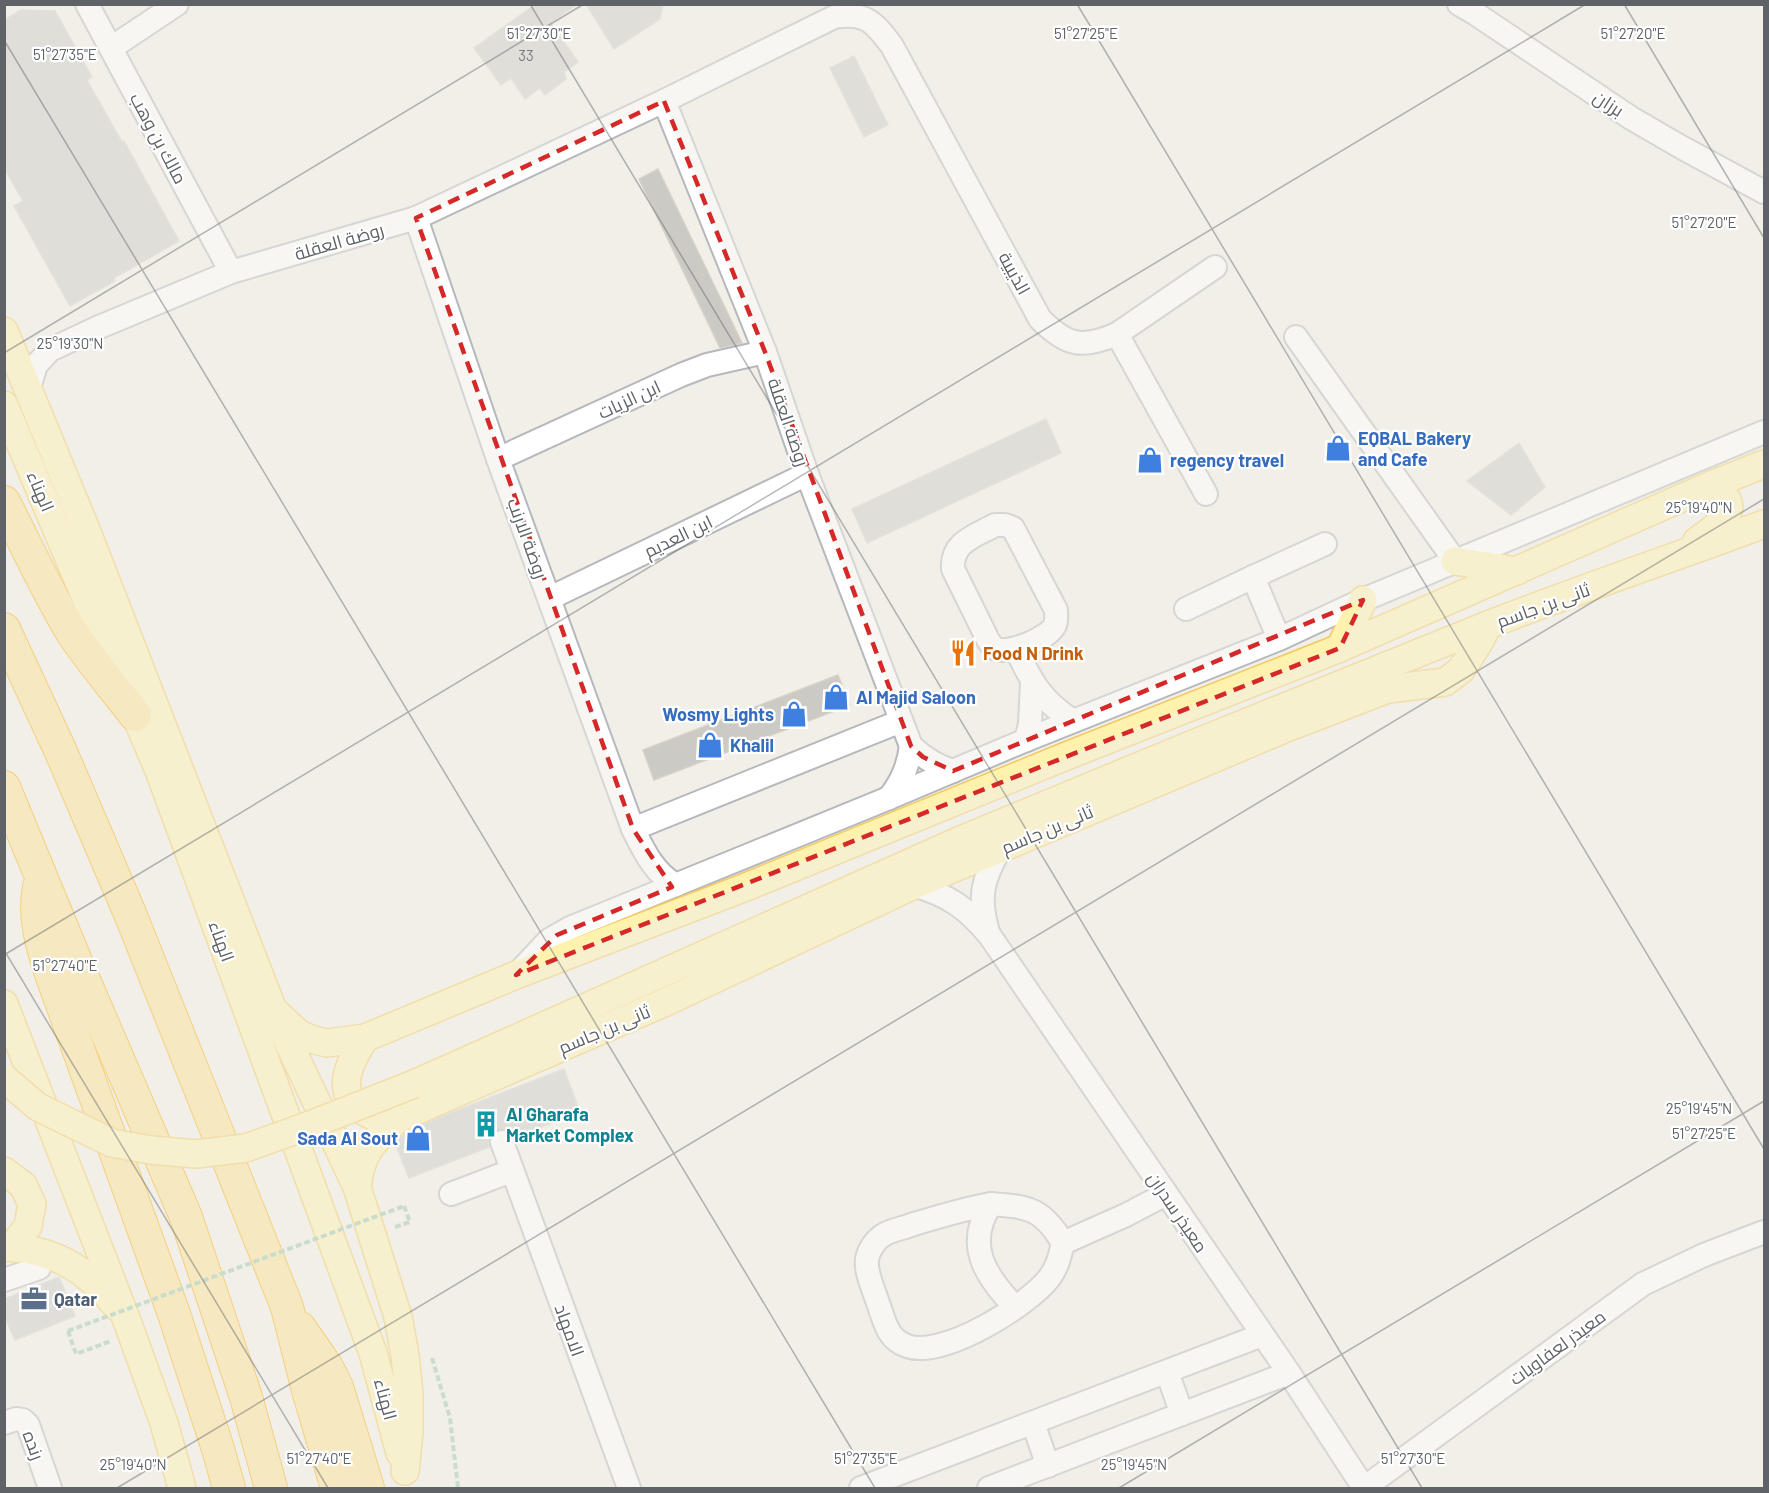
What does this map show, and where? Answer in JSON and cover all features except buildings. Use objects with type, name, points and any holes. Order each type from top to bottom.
[{"type":"highway","points":[[4,502],[54,601],[73,633],[135,715]]},
{"type":"highway","points":[[4,629],[61,752],[131,916],[287,1307],[309,1394],[337,1488]]},
{"type":"highway","points":[[4,787],[186,1217],[246,1397],[271,1488]]},
{"type":"highway","points":[[41,877],[36,900],[37,921],[44,952],[174,1314],[229,1488]]},
{"type":"highway","points":[[287,1307],[327,1367],[337,1387],[368,1488]]},
{"type":"main road","points":[[4,331],[87,532],[273,1010],[357,1187],[398,1317],[405,1355],[409,1394],[408,1480]]},
{"type":"main road","name":"الهناء","points":[[4,405],[164,784],[369,1342],[408,1480]]},
{"type":"main road","points":[[273,1010],[298,1033],[310,1039],[327,1043],[365,1038],[516,975],[746,887],[1340,648],[1711,485],[1764,464]]},
{"type":"main road","points":[[1677,557],[1721,523],[1728,514],[1727,499],[1723,492],[1711,485]]},
{"type":"main road","name":"ثانى بن جاسم","points":[[357,1187],[359,1169],[366,1152],[377,1138],[399,1118],[485,1090],[914,885],[1263,737],[1372,694],[1405,686],[1445,682],[1461,670],[1488,625],[1764,524]]},
{"type":"main road","points":[[1550,601],[1573,599],[1603,591],[1764,538]]},
{"type":"main road","points":[[1455,561],[1516,571]]},
{"type":"main road","points":[[1340,648],[1363,600]]},
{"type":"main road","points":[[4,1078],[38,1107],[112,1143],[151,1150],[196,1154],[246,1148],[414,1084],[972,835],[1488,625]]},
{"type":"main road","points":[[4,1004],[129,1327],[164,1423],[182,1488]]},
{"type":"main road","points":[[365,1038],[351,1060],[346,1078],[350,1097],[362,1112],[380,1119],[399,1118]]},
{"type":"main road","points":[[4,1090],[22,1049]]},
{"type":"main road","points":[[4,1171],[23,1185],[32,1204],[28,1226],[8,1247]]},
{"type":"main road","points":[[8,1247],[38,1251],[83,1272],[102,1289],[129,1327]]},
{"type":"street","name":"مالك بن وهب","points":[[87,4],[231,272]]},
{"type":"street","points":[[111,48],[177,4]]},
{"type":"street","name":"برزان","points":[[1459,4],[1631,118],[1764,192]]},
{"type":"street","name":"روضة العقلة","points":[[28,388],[36,365],[50,350],[165,298],[231,272],[416,218],[664,101],[834,17],[850,15],[866,19],[879,29],[892,46]]},
{"type":"street","name":"الذيبية","points":[[892,46],[1040,319],[1055,334],[1077,344],[1099,342],[1117,334],[1215,267]]},
{"type":"street","name":"روضة العقلة","points":[[664,101],[765,352],[807,474],[911,746]]},
{"type":"street","name":"روضة الارنب","points":[[416,218],[498,459],[633,829],[646,856],[665,879],[676,885]]},
{"type":"street","points":[[1117,334],[1206,494]]},
{"type":"street","points":[[1296,337],[1455,561]]},
{"type":"street","name":"ابن الزيات","points":[[498,459],[707,365],[765,352]]},
{"type":"street","points":[[516,975],[556,935],[1026,740],[1279,639],[1363,600],[1764,432]]},
{"type":"street","name":"ابن العديم","points":[[550,598],[807,474]]},
{"type":"street","points":[[995,525],[1013,528],[1056,610],[1054,627],[1044,636],[1016,649],[1006,651],[994,648],[953,568],[957,548],[995,525]]},
{"type":"street","points":[[1186,609],[1325,544]]},
{"type":"street","points":[[1253,577],[1279,639]]},
{"type":"street","points":[[1016,649],[1032,682],[1043,697],[1073,721]]},
{"type":"street","points":[[1026,740],[1030,724],[1032,682]]},
{"type":"street","points":[[633,829],[901,721]]},
{"type":"street","points":[[911,746],[937,766],[953,771]]},
{"type":"street","points":[[889,798],[905,774],[911,746]]},
{"type":"street","name":"معيذر سدران","points":[[990,936],[983,914],[982,891],[988,869],[1000,849]]},
{"type":"street","name":"روضة الارنب","points":[[642,899],[646,856]]},
{"type":"street","name":"معيذر سدران","points":[[914,885],[936,892],[957,903],[975,918],[990,936],[1289,1373],[1364,1488]]},
{"type":"street","name":"الامهاد","points":[[502,1142],[629,1488]]},
{"type":"street","points":[[451,1194],[511,1171]]},
{"type":"street","points":[[1063,1243],[1166,1194]]},
{"type":"street","points":[[991,1204],[980,1226],[981,1260],[993,1282],[1015,1307]]},
{"type":"street","points":[[991,1204],[1018,1206],[1040,1214],[1052,1226],[1063,1243],[1058,1265],[1049,1278],[1015,1307],[987,1326],[938,1346],[909,1347],[895,1340],[887,1329],[869,1275],[867,1260],[872,1246],[885,1234],[940,1216],[991,1204]]},
{"type":"street","name":"معيذر لعفاويات","points":[[1364,1488],[1643,1284],[1704,1255],[1764,1232]]},
{"type":"street","points":[[4,1280],[39,1268]]},
{"type":"street","points":[[861,1488],[1263,1335]]},
{"type":"street","points":[[1167,1372],[1182,1414]]},
{"type":"street","points":[[989,1488],[1289,1373]]},
{"type":"street","name":"رنده","points":[[4,1423],[16,1419],[23,1420],[28,1425],[50,1488]]},
{"type":"street","points":[[1033,1423],[1048,1466]]},
{"type":"path","points":[[129,1327],[76,1354],[68,1331],[404,1206],[410,1222]]},
{"type":"highlighted area","points":[[664,101],[765,352],[911,746],[923,757],[953,771],[1363,600],[1340,648],[516,975],[557,935],[672,887],[633,829],[416,218]]},
{"type":"tunnel","points":[[487,1099],[502,1142]]},
{"type":"place","name":"EQBAL Bakery and Cafe","points":[[1338,448]]},
{"type":"place","name":"regency travel","points":[[1150,460]]},
{"type":"place","name":"Food N Drink","points":[[963,653]]},
{"type":"place","name":"Al Majid Saloon","points":[[836,697]]},
{"type":"place","name":"Wosmy Lights","points":[[794,714]]},
{"type":"place","name":"Khalil","points":[[710,745]]},
{"type":"place","name":"Al Gharafa Market Complex","points":[[486,1124]]},
{"type":"place","name":"Sada Al Sout","points":[[418,1138]]},
{"type":"place","name":"Qatar","points":[[34,1299]]}]
